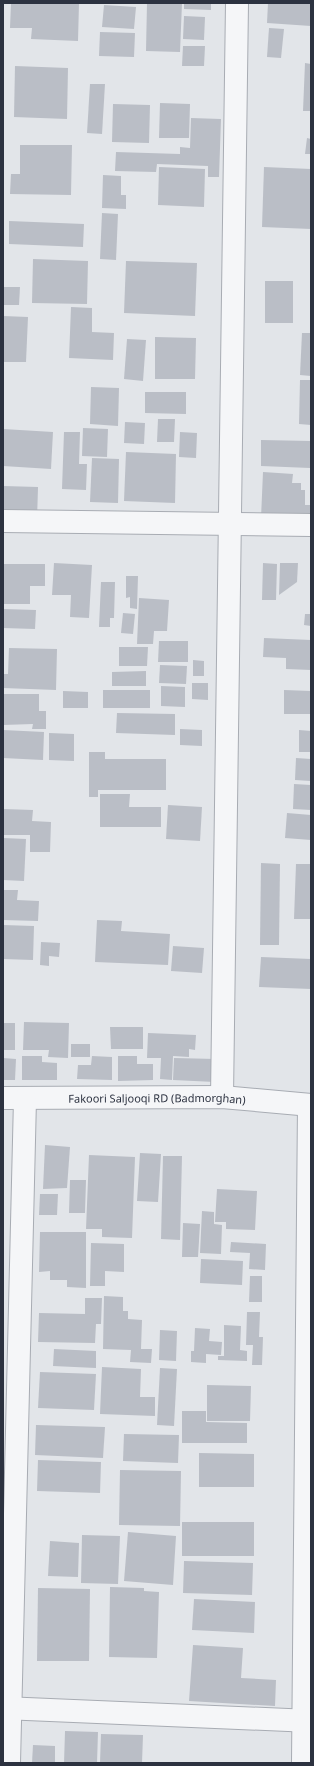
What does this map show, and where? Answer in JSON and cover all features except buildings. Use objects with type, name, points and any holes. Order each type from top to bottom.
[{"type":"street","points":[[222,1097],[237,3]]},
{"type":"street","points":[[3,521],[311,525]]},
{"type":"street","name":"Fakoori Saljooqi RD (Badmorghan)","points":[[3,1098],[222,1097],[310,1105]]},
{"type":"street","points":[[9,1763],[6,1708],[25,1099]]},
{"type":"street","points":[[303,1763],[307,1721],[310,1105]]},
{"type":"street","points":[[6,1708],[307,1721]]}]
